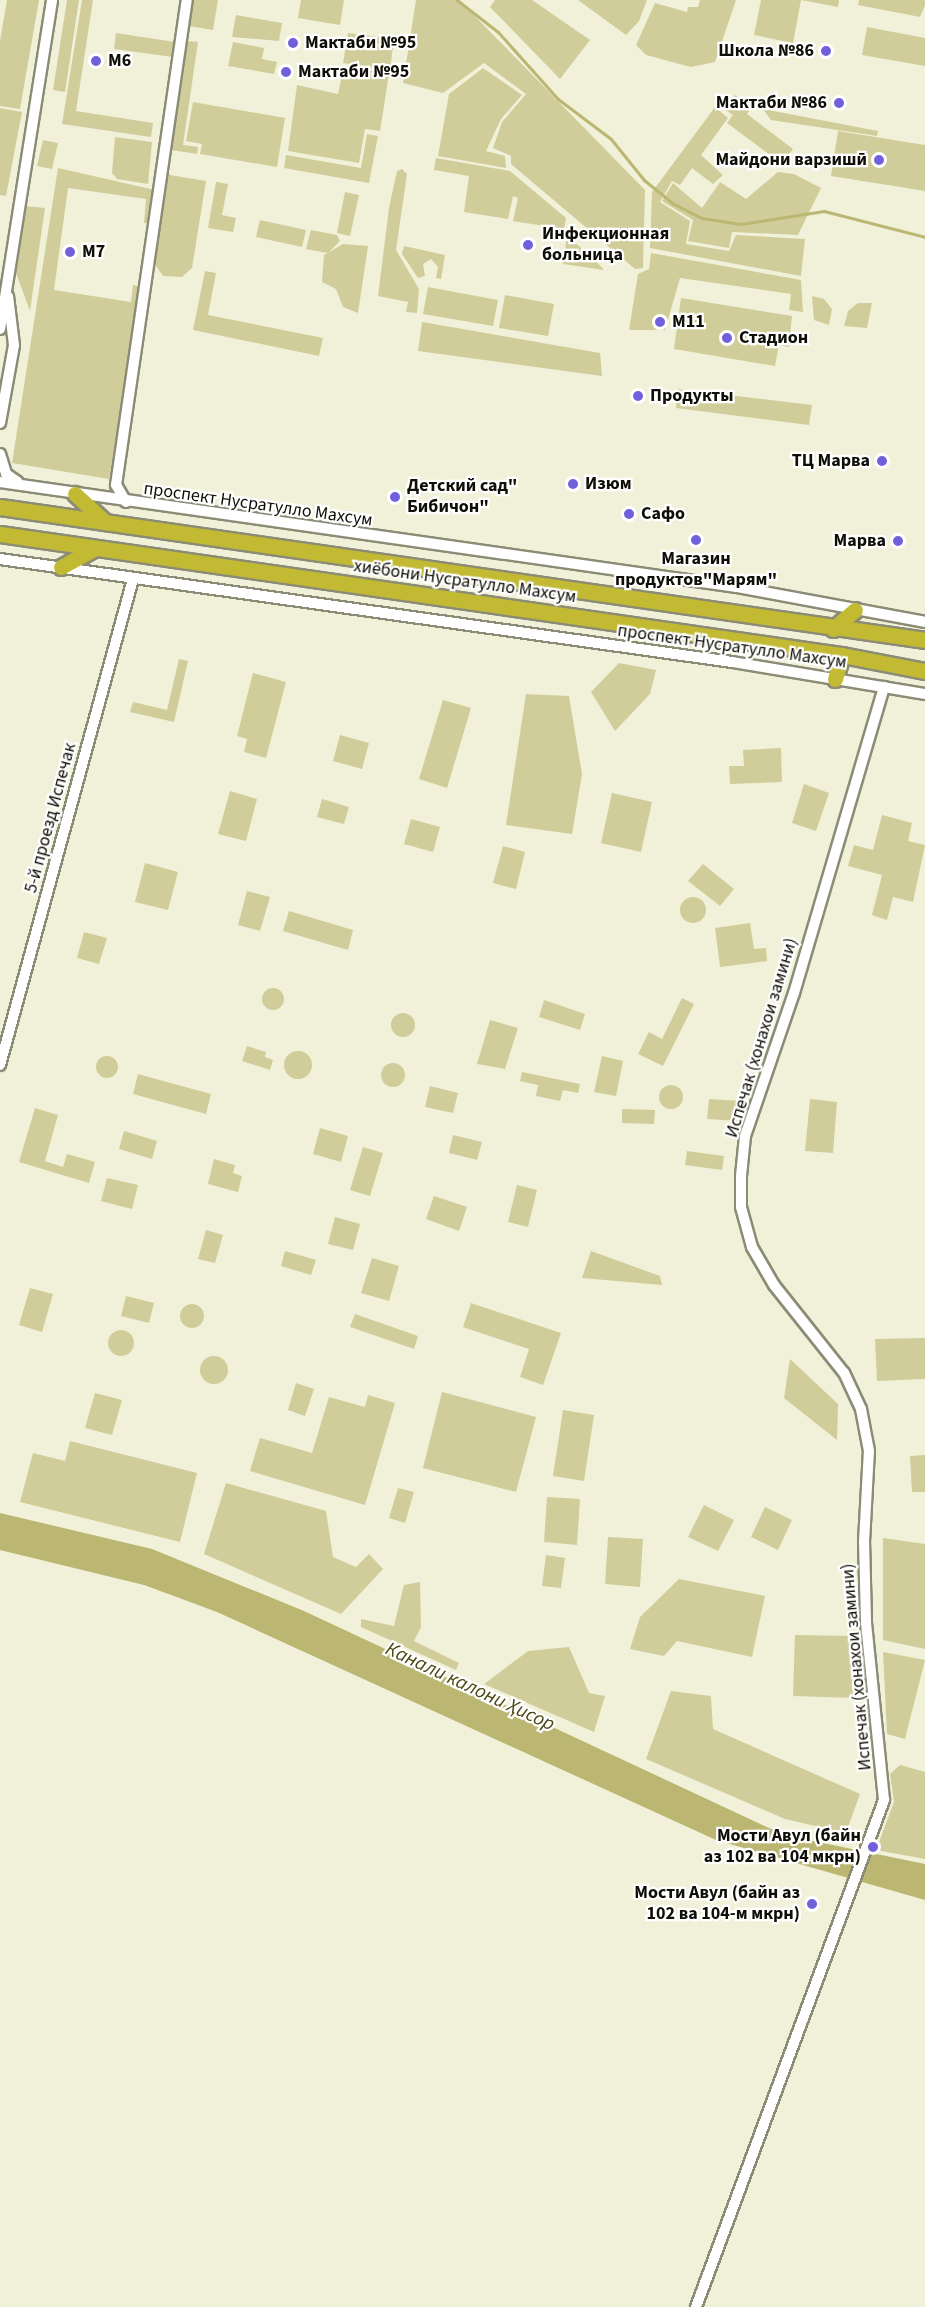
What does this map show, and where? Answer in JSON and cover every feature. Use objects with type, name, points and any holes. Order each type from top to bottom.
[{"type":"highway","points":[[75,494],[105,522]]},
{"type":"highway","name":"хиёбони Нусратулло Махсум","points":[[0,507],[833,629],[925,640]]},
{"type":"highway","name":"хиёбони Нусратулло Махсум","points":[[0,534],[842,655],[925,671]]},
{"type":"highway","points":[[61,567],[95,548]]},
{"type":"highway","points":[[327,582],[331,555]]},
{"type":"highway","points":[[833,629],[855,610]]},
{"type":"highway","points":[[835,679],[842,655]]},
{"type":"street","points":[[0,329],[52,0]]},
{"type":"street","name":"проспект Нусратулло Махсум","points":[[187,0],[116,485],[126,502],[737,587],[925,622]]},
{"type":"street","points":[[0,423],[14,345],[6,283]]},
{"type":"street","points":[[0,454],[6,474],[20,484]]},
{"type":"street","points":[[0,482],[126,502]]},
{"type":"street","name":"проспект Нусратулло Махсум","points":[[0,559],[835,679],[925,694]]},
{"type":"street","name":"5-й проезд Испечак","points":[[0,1065],[133,579]]},
{"type":"street","name":"Испечак (хонахои замини)","points":[[696,2307],[884,1800],[866,1622],[864,1542],[870,1451],[865,1427],[844,1373],[774,1285],[752,1247],[741,1207],[741,1176],[748,1126],[794,993],[884,687]]},
{"type":"shaded area","points":[[7,0],[39,0],[20,109],[0,106],[0,41]]},
{"type":"shaded area","points":[[67,0],[79,0],[65,92],[53,90]]},
{"type":"shaded area","points":[[82,0],[93,0],[76,111],[153,123],[151,137],[62,124]]},
{"type":"shaded area","points":[[192,0],[218,0],[213,30],[188,26]]},
{"type":"shaded area","points":[[301,0],[344,0],[340,25],[298,18]]},
{"type":"shaded area","points":[[416,0],[459,0],[645,190],[643,268],[635,269],[511,164],[511,156],[493,148],[502,122],[526,94],[484,63],[443,93],[403,83]]},
{"type":"shaded area","points":[[495,0],[532,0],[590,40],[560,79],[490,7]]},
{"type":"shaded area","points":[[578,0],[647,0],[639,21],[626,35]]},
{"type":"shaded area","points":[[700,0],[736,0],[715,62],[691,67],[646,55],[636,45],[655,3],[687,12],[688,7],[698,7]]},
{"type":"shaded area","points":[[761,0],[801,0],[793,43],[754,35]]},
{"type":"shaded area","points":[[801,0],[839,0],[838,7]]},
{"type":"shaded area","points":[[859,0],[925,0],[925,5],[920,17],[858,5]]},
{"type":"shaded area","points":[[236,15],[282,23],[279,41],[232,37]]},
{"type":"shaded area","points":[[867,27],[925,38],[925,66],[862,55]]},
{"type":"shaded area","points":[[116,33],[175,42],[173,57],[114,49]]},
{"type":"shaded area","points":[[348,33],[394,39],[390,70],[343,63]]},
{"type":"shaded area","points":[[186,41],[198,42],[183,145],[198,147],[197,154],[171,150]]},
{"type":"shaded area","points":[[233,42],[264,48],[262,59],[277,62],[274,74],[228,66]]},
{"type":"shaded area","points":[[344,66],[389,74],[380,131],[365,129],[359,163],[288,151],[297,85],[338,94]]},
{"type":"shaded area","points":[[483,68],[522,95],[501,119],[486,151],[505,156],[506,168],[438,156],[449,94]]},
{"type":"shaded area","points":[[735,95],[751,108],[747,114],[793,149],[782,164],[727,123],[733,115],[724,109]]},
{"type":"shaded area","points":[[193,102],[285,118],[277,167],[200,154],[202,144],[186,141]]},
{"type":"shaded area","points":[[715,107],[728,118],[701,155],[723,175],[713,184],[692,168],[680,185],[672,181],[660,202],[690,221],[686,244],[729,251],[736,235],[805,239],[801,276],[650,248],[652,192]]},
{"type":"shaded area","points":[[0,108],[22,112],[6,196],[0,195]]},
{"type":"shaded area","points":[[763,109],[878,131],[877,136],[771,120]]},
{"type":"shaded area","name":"Майдони варзишӣ","points":[[838,131],[925,145],[925,191],[831,176]]},
{"type":"shaded area","points":[[367,134],[378,136],[369,183],[284,168],[286,155],[361,168]]},
{"type":"shaded area","points":[[115,137],[152,142],[148,184],[117,179],[112,173]]},
{"type":"shaded area","points":[[43,140],[58,143],[52,169],[37,166]]},
{"type":"shaded area","points":[[436,158],[510,171],[566,218],[564,229],[513,221],[518,198],[513,196],[508,219],[464,212],[469,176],[434,170]]},
{"type":"shaded area","points":[[58,168],[155,190],[150,224],[144,223],[146,199],[68,188],[54,290],[131,302],[133,285],[142,287],[109,479],[12,463]]},
{"type":"shaded area","points":[[402,169],[407,174],[396,250],[419,289],[417,313],[406,312],[408,302],[378,296],[389,208],[397,171]]},
{"type":"shaded area","points":[[778,172],[794,174],[821,188],[798,235],[732,232],[729,248],[688,241],[693,220],[662,201],[673,183],[702,208],[720,182],[746,199]]},
{"type":"shaded area","points":[[164,174],[206,181],[192,268],[182,277],[163,276],[152,260]]},
{"type":"shaded area","points":[[216,182],[228,184],[222,215],[236,218],[233,232],[208,228]]},
{"type":"shaded area","points":[[345,192],[359,195],[350,236],[337,233]]},
{"type":"shaded area","points":[[25,206],[45,208],[30,311],[16,273]]},
{"type":"shaded area","points":[[260,220],[306,230],[302,247],[256,237]]},
{"type":"shaded area","points":[[311,230],[337,235],[340,241],[328,253],[306,249]]},
{"type":"shaded area","points":[[567,236],[594,259],[604,270],[563,264]]},
{"type":"shaded area","points":[[343,244],[368,246],[358,313],[343,307],[336,289],[322,282],[324,255]]},
{"type":"shaded area","points":[[404,246],[445,255],[441,279],[436,278],[438,267],[431,259],[423,264],[425,276],[418,278],[402,254]]},
{"type":"shaded area","points":[[651,253],[801,280],[803,312],[789,310],[791,294],[680,278],[665,330],[629,330],[638,274],[649,269]]},
{"type":"shaded area","points":[[205,271],[216,273],[208,315],[323,338],[319,356],[193,330]]},
{"type":"shaded area","points":[[428,287],[498,300],[493,326],[423,314]]},
{"type":"shaded area","points":[[505,295],[554,304],[548,336],[499,328]]},
{"type":"shaded area","points":[[812,296],[824,299],[832,309],[829,325],[814,320]]},
{"type":"shaded area","points":[[681,298],[792,316],[789,347],[779,345],[775,366],[674,349]]},
{"type":"shaded area","points":[[858,303],[872,303],[867,328],[844,326],[848,311]]},
{"type":"shaded area","points":[[422,322],[600,353],[602,376],[418,351]]},
{"type":"shaded area","points":[[678,389],[812,405],[809,425],[676,408]]},
{"type":"shaded area","points":[[179,659],[188,661],[174,722],[130,712],[133,702],[167,710]]},
{"type":"shaded area","points":[[619,663],[656,670],[650,694],[615,731],[591,692]]},
{"type":"shaded area","points":[[253,673],[286,682],[266,758],[244,752],[247,739],[237,736]]},
{"type":"shaded area","points":[[526,694],[569,696],[582,774],[572,834],[506,825]]},
{"type":"shaded area","points":[[443,700],[471,708],[447,788],[419,779]]},
{"type":"shaded area","points":[[340,735],[369,743],[362,769],[333,761]]},
{"type":"shaded area","points":[[781,748],[782,782],[730,784],[729,766],[744,766],[743,750]]},
{"type":"shaded area","points":[[804,784],[829,793],[816,831],[792,823]]},
{"type":"shaded area","points":[[230,791],[257,799],[246,841],[218,834]]},
{"type":"shaded area","points":[[612,793],[652,802],[641,852],[601,843]]},
{"type":"shaded area","points":[[322,799],[349,807],[344,824],[317,817]]},
{"type":"shaded area","points":[[882,815],[912,823],[908,841],[925,845],[913,902],[893,897],[887,920],[872,915],[882,875],[848,866],[854,845],[873,850]]},
{"type":"shaded area","points":[[411,819],[440,827],[433,852],[404,844]]},
{"type":"shaded area","points":[[503,846],[525,852],[516,889],[493,883]]},
{"type":"shaded area","points":[[145,863],[178,872],[168,910],[135,902]]},
{"type":"shaded area","points":[[703,864],[734,889],[720,906],[688,881]]},
{"type":"shaded area","points":[[247,891],[270,897],[260,931],[238,925]]},
{"type":"shaded area","points":[[693,897],[702,901],[706,910],[702,919],[693,923],[684,919],[680,910],[684,901]]},
{"type":"shaded area","points":[[289,911],[353,930],[348,950],[283,931]]},
{"type":"shaded area","points":[[750,923],[754,949],[766,948],[767,961],[720,967],[715,928]]},
{"type":"shaded area","points":[[84,932],[107,938],[99,964],[77,958]]},
{"type":"shaded area","points":[[269,988],[277,988],[284,995],[284,1003],[277,1010],[269,1010],[262,1003],[262,995]]},
{"type":"shaded area","points":[[682,998],[694,1004],[663,1066],[638,1054],[649,1032],[662,1039]]},
{"type":"shaded area","points":[[544,1000],[585,1014],[580,1030],[539,1017]]},
{"type":"shaded area","points":[[403,1013],[412,1016],[415,1025],[412,1034],[403,1037],[394,1034],[391,1025],[394,1016]]},
{"type":"shaded area","points":[[490,1020],[518,1028],[505,1069],[477,1064]]},
{"type":"shaded area","points":[[247,1046],[266,1052],[265,1057],[273,1060],[270,1070],[242,1061]]},
{"type":"shaded area","points":[[298,1051],[308,1055],[312,1065],[308,1075],[298,1079],[288,1075],[284,1065],[288,1055]]},
{"type":"shaded area","points":[[107,1056],[115,1059],[118,1067],[115,1075],[107,1078],[99,1075],[96,1067],[99,1059]]},
{"type":"shaded area","points":[[602,1056],[623,1061],[616,1096],[594,1092]]},
{"type":"shaded area","points":[[393,1063],[398,1064],[404,1070],[404,1080],[398,1086],[393,1087],[388,1086],[382,1080],[381,1075],[382,1070],[388,1064]]},
{"type":"shaded area","points":[[522,1072],[580,1084],[578,1093],[563,1090],[560,1101],[536,1096],[538,1085],[520,1081]]},
{"type":"shaded area","points":[[138,1074],[211,1094],[206,1114],[133,1094]]},
{"type":"shaded area","points":[[671,1085],[680,1088],[683,1097],[680,1106],[671,1109],[662,1106],[659,1097],[662,1088]]},
{"type":"shaded area","points":[[430,1086],[458,1093],[453,1113],[425,1107]]},
{"type":"shaded area","points":[[709,1099],[740,1101],[738,1121],[707,1119]]},
{"type":"shaded area","points":[[810,1099],[837,1102],[833,1153],[805,1151]]},
{"type":"shaded area","points":[[35,1108],[58,1115],[45,1161],[63,1167],[67,1154],[95,1162],[89,1183],[19,1162]]},
{"type":"shaded area","points":[[622,1109],[655,1110],[654,1124],[622,1123]]},
{"type":"shaded area","points":[[320,1128],[348,1136],[341,1162],[313,1154]]},
{"type":"shaded area","points":[[124,1131],[157,1141],[152,1159],[119,1149]]},
{"type":"shaded area","points":[[453,1135],[482,1142],[477,1160],[449,1153]]},
{"type":"shaded area","points":[[363,1147],[383,1153],[370,1196],[350,1190]]},
{"type":"shaded area","points":[[687,1151],[724,1156],[722,1170],[685,1165]]},
{"type":"shaded area","points":[[214,1159],[235,1165],[233,1173],[242,1176],[238,1192],[208,1184]]},
{"type":"shaded area","points":[[107,1178],[138,1185],[132,1209],[101,1201]]},
{"type":"shaded area","points":[[517,1185],[537,1190],[528,1227],[508,1222]]},
{"type":"shaded area","points":[[434,1196],[467,1207],[459,1231],[426,1219]]},
{"type":"shaded area","points":[[335,1217],[360,1224],[353,1250],[328,1244]]},
{"type":"shaded area","points":[[206,1230],[223,1235],[215,1263],[198,1259]]},
{"type":"shaded area","points":[[285,1251],[316,1260],[311,1275],[281,1266]]},
{"type":"shaded area","points":[[591,1251],[660,1276],[662,1285],[582,1278]]},
{"type":"shaded area","points":[[372,1258],[399,1266],[389,1301],[361,1293]]},
{"type":"shaded area","points":[[30,1288],[53,1294],[42,1332],[19,1325]]},
{"type":"shaded area","points":[[126,1296],[154,1303],[149,1323],[121,1316]]},
{"type":"shaded area","points":[[471,1303],[561,1333],[543,1385],[520,1377],[529,1349],[463,1327]]},
{"type":"shaded area","points":[[187,1304],[197,1304],[204,1311],[204,1321],[197,1328],[187,1328],[180,1321],[180,1311]]},
{"type":"shaded area","points":[[355,1314],[418,1336],[414,1349],[350,1327]]},
{"type":"shaded area","points":[[121,1330],[130,1334],[134,1343],[130,1352],[121,1356],[112,1352],[108,1343],[112,1334]]},
{"type":"shaded area","points":[[925,1338],[925,1379],[877,1381],[875,1339]]},
{"type":"shaded area","points":[[214,1356],[224,1360],[228,1370],[224,1380],[214,1384],[204,1380],[200,1370],[204,1360]]},
{"type":"shaded area","points":[[790,1359],[838,1404],[837,1440],[784,1398]]},
{"type":"shaded area","points":[[296,1383],[314,1389],[305,1416],[288,1410]]},
{"type":"shaded area","points":[[442,1392],[536,1417],[516,1492],[423,1468]]},
{"type":"shaded area","points":[[95,1393],[122,1400],[112,1435],[85,1428]]},
{"type":"shaded area","points":[[368,1395],[395,1403],[365,1505],[250,1471],[260,1438],[312,1453],[329,1397],[365,1407]]},
{"type":"shaded area","points":[[563,1410],[594,1415],[584,1481],[553,1476]]},
{"type":"shaded area","points":[[70,1441],[197,1473],[180,1542],[20,1502],[33,1453],[65,1461]]},
{"type":"shaded area","points":[[925,1455],[925,1492],[912,1492],[910,1456]]},
{"type":"shaded area","points":[[226,1483],[326,1511],[333,1557],[356,1567],[369,1554],[383,1569],[341,1614],[204,1554]]},
{"type":"shaded area","points":[[398,1488],[414,1492],[405,1523],[389,1518]]},
{"type":"shaded area","points":[[547,1497],[580,1499],[577,1545],[544,1542]]},
{"type":"shaded area","points":[[704,1505],[734,1520],[718,1551],[688,1537]]},
{"type":"shaded area","points":[[765,1507],[792,1520],[778,1550],[751,1537]]},
{"type":"shaded area","points":[[0,1513],[152,1549],[304,1611],[784,1835],[925,1864],[925,1900],[716,1840],[217,1612],[144,1585],[0,1550]]},
{"type":"shaded area","points":[[608,1537],[643,1539],[640,1587],[605,1584]]},
{"type":"shaded area","points":[[883,1538],[925,1544],[925,1649],[883,1640]]},
{"type":"shaded area","points":[[546,1555],[565,1558],[561,1588],[542,1586]]},
{"type":"shaded area","points":[[679,1579],[765,1596],[752,1657],[677,1641],[664,1656],[630,1649],[640,1617]]},
{"type":"shaded area","points":[[420,1582],[421,1627],[414,1641],[459,1663],[456,1670],[361,1627],[361,1619],[394,1626],[404,1585]]},
{"type":"shaded area","points":[[795,1635],[855,1636],[853,1698],[793,1696]]},
{"type":"shaded area","points":[[569,1647],[589,1693],[605,1696],[594,1732],[484,1684],[528,1651]]},
{"type":"shaded area","points":[[883,1652],[925,1660],[905,1739],[887,1734]]},
{"type":"shaded area","points":[[671,1691],[711,1696],[713,1729],[860,1794],[846,1833],[785,1819],[646,1759]]},
{"type":"shaded area","points":[[900,1765],[925,1772],[925,1859],[876,1850],[894,1802],[890,1774]]},
{"type":"waterway","points":[[457,0],[498,32],[558,99],[611,139],[644,180],[672,203],[702,218],[741,224],[824,211],[925,237]]},
{"type":"place","name":"Мактаби №95","points":[[293,43]]},
{"type":"place","name":"Школа №86","points":[[826,51]]},
{"type":"place","name":"М6","points":[[96,61]]},
{"type":"place","name":"Mактаби №95","points":[[286,72]]},
{"type":"place","name":"Мактаби №86","points":[[839,103]]},
{"type":"place","name":"Майдони варзишӣ","points":[[879,160]]},
{"type":"place","name":"Инфекционная больница","points":[[528,245]]},
{"type":"place","name":"М7","points":[[70,252]]},
{"type":"place","name":"M11","points":[[660,322]]},
{"type":"place","name":"Стадион","points":[[727,338]]},
{"type":"place","name":"Продукты","points":[[638,396]]},
{"type":"place","name":"ТЦ Марва","points":[[882,461]]},
{"type":"place","name":"Изюм","points":[[573,484]]},
{"type":"place","name":"Детский сад\" Бибичон\"","points":[[395,497]]},
{"type":"place","name":"Сафо","points":[[629,514]]},
{"type":"place","name":"Магазин продуктов\"Марям\"","points":[[696,540]]},
{"type":"place","name":"Марва","points":[[898,541]]},
{"type":"place","name":"Мости Авул (байн аз 102 ва 104 мкрн)","points":[[873,1847]]},
{"type":"place","name":"Мости Авул (байн аз 102 ва 104-м мкрн)","points":[[812,1904]]},
{"type":"water label","name":"Канали калони Ҳисор","points":[[470,1687]]}]
